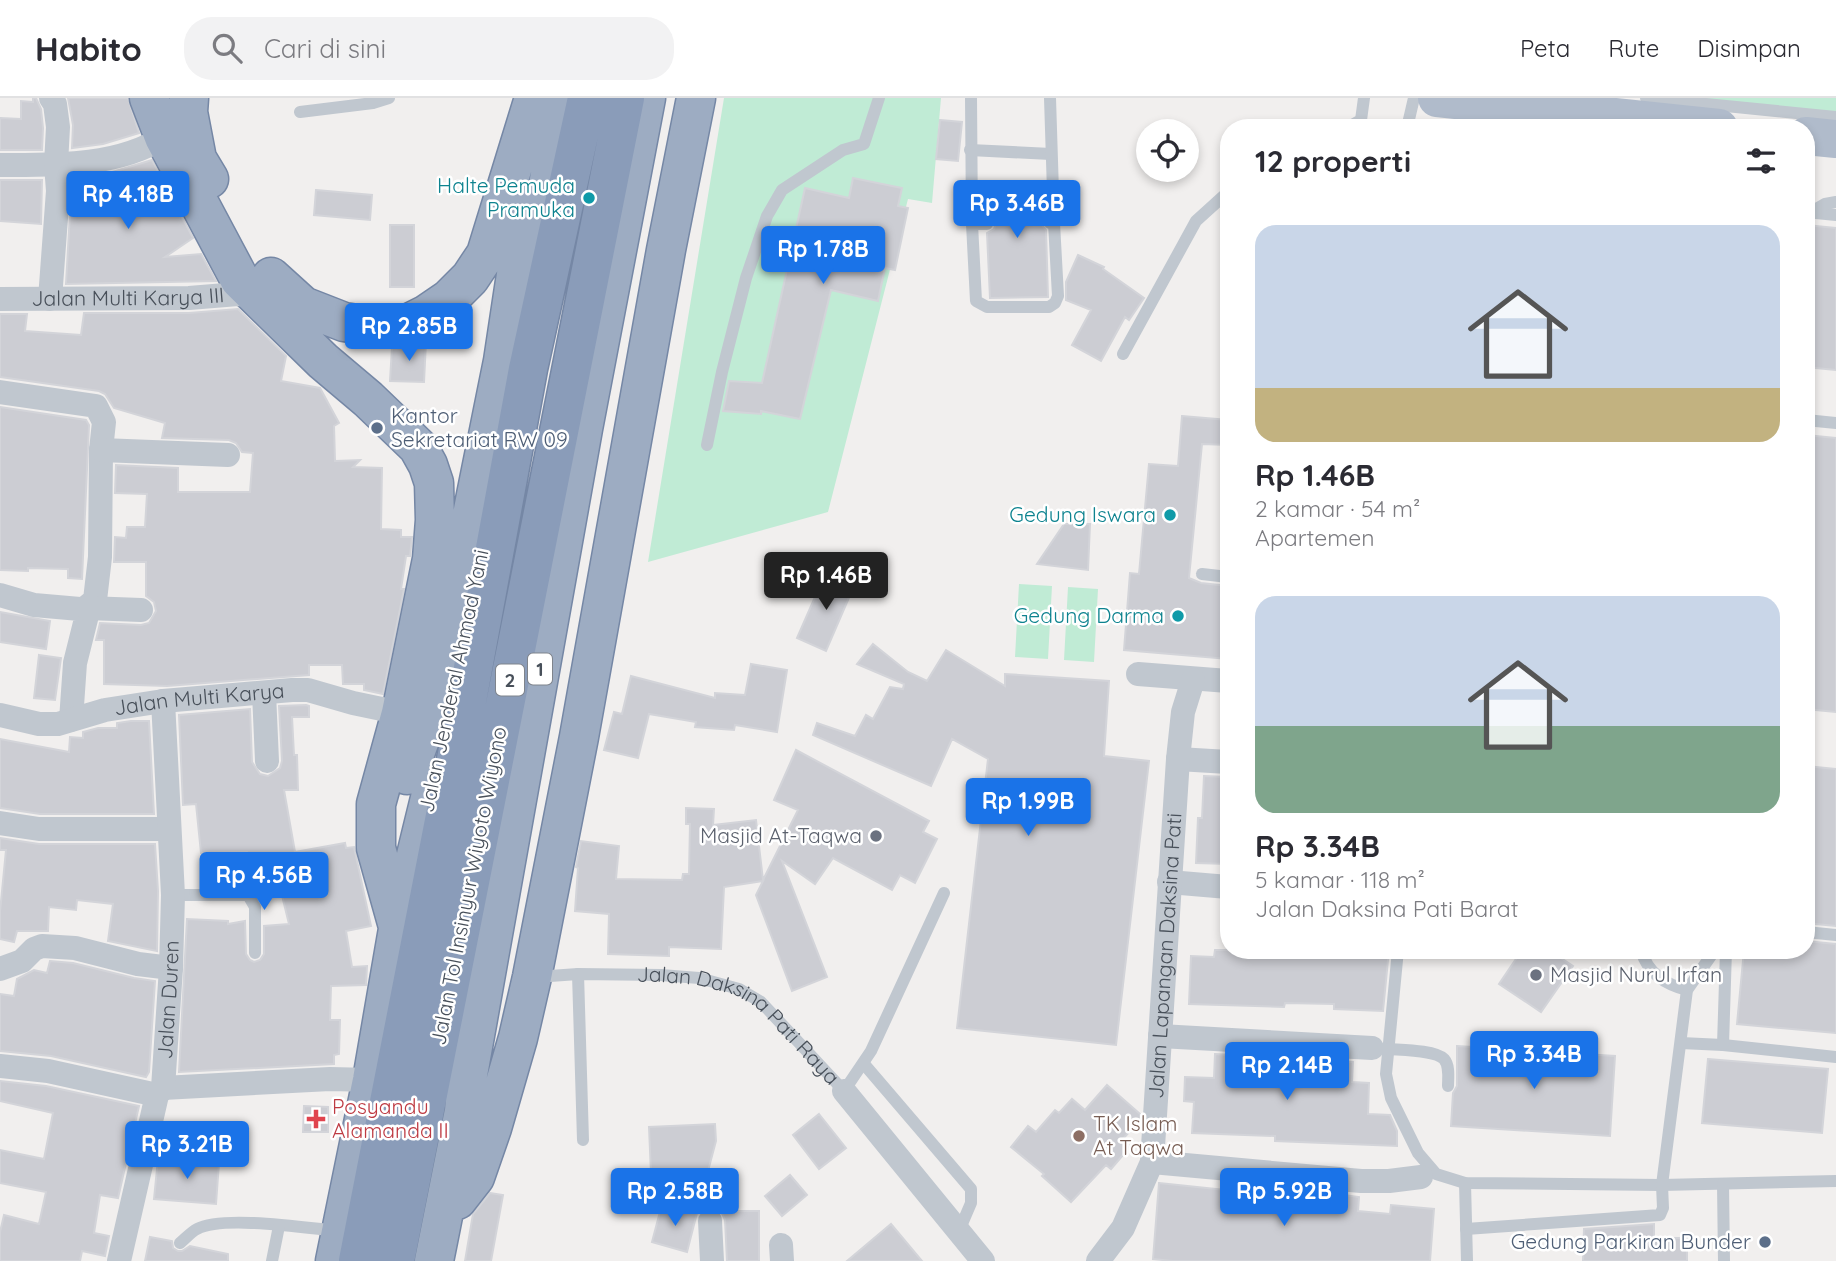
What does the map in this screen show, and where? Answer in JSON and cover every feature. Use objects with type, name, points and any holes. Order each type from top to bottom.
[{"type":"highway","points":[[149,98],[159,140],[240,280],[258,279],[284,290],[303,306],[344,322],[377,327],[409,323],[427,314],[449,299],[470,278],[486,254],[534,98]]},
{"type":"highway","points":[[189,98],[188,112],[197,159],[258,279],[323,361],[418,447],[428,465],[433,483],[435,520],[418,706]]},
{"type":"highway","points":[[401,915],[376,848],[376,804],[418,706],[503,361],[543,98]]},
{"type":"highway","name":"Jalan Jenderal Ahmad Yani","points":[[344,1251],[401,915],[456,692],[564,98]]},
{"type":"highway","name":"Jalan Tol Insinyur Wiyoto Wiyono","points":[[344,1251],[460,739],[528,369],[589,98]]},
{"type":"highway","name":"Jalan Tol Insinyur Wiyoto Wiyono","points":[[395,1261],[627,98]]},
{"type":"highway","name":"1","points":[[434,1261],[464,1111],[466,1086],[583,429],[646,98]]},
{"type":"highway","points":[[464,1111],[475,1087],[497,1002],[669,98]]},
{"type":"highway","points":[[443,1220],[475,1177],[518,1038],[532,977],[579,737],[666,250],[696,98]]},
{"type":"main road","points":[[1437,98],[1585,119]]},
{"type":"main road","points":[[1815,137],[1836,139]]},
{"type":"street","points":[[50,299],[57,217],[58,127],[55,104],[51,98]]},
{"type":"street","points":[[0,165],[75,163],[129,154],[159,140],[134,98]]},
{"type":"street","name":"Jalan Multi Karya III","points":[[0,299],[189,298],[239,293],[258,279]]},
{"type":"street","points":[[0,392],[96,406],[104,422],[98,588],[94,600],[86,609]]},
{"type":"street","points":[[101,450],[228,455]]},
{"type":"street","points":[[0,596],[34,605],[141,610]]},
{"type":"street","points":[[71,720],[75,663],[88,613],[86,609]]},
{"type":"street","points":[[1138,674],[1220,681]]},
{"type":"street","name":"Jalan Lapangan Daksina Pati","points":[[1098,1261],[1123,1228],[1152,1162],[1178,759],[1183,712],[1193,680]]},
{"type":"street","name":"Jalan Multi Karya","points":[[0,715],[48,724],[105,710],[163,701],[308,690],[353,703],[418,706]]},
{"type":"street","points":[[264,692],[267,761]]},
{"type":"street","name":"Jalan Duren","points":[[119,1261],[160,1091],[171,968],[173,895],[163,701]]},
{"type":"street","points":[[1178,759],[1220,762]]},
{"type":"street","points":[[0,824],[39,829],[169,829]]},
{"type":"street","points":[[1169,882],[1220,886]]},
{"type":"street","points":[[0,968],[22,961],[34,949],[42,946],[75,948],[138,964],[171,968]]},
{"type":"street","points":[[1160,1036],[1380,1048]]},
{"type":"street","points":[[0,1066],[48,1071],[160,1091]]},
{"type":"street","name":"Jalan Duren","points":[[160,1091],[330,1079],[372,1080]]},
{"type":"street","name":"Jalan Daksina Pati Raya","points":[[844,1091],[983,1261]]},
{"type":"street","points":[[1152,1162],[1361,1181],[1389,1181],[1429,1175]]},
{"type":"street","points":[[710,1221],[712,1261]]},
{"type":"lane","points":[[300,112],[373,103],[389,98]]},
{"type":"lane","points":[[366,1261],[589,98]]},
{"type":"lane","points":[[402,1261],[627,98]]},
{"type":"lane","points":[[707,445],[743,289],[767,216],[782,190],[843,150],[864,144],[879,98]]},
{"type":"lane","points":[[971,98],[970,150],[976,301],[986,307],[1049,307],[1055,303],[1058,296],[1052,223],[1050,98]]},
{"type":"lane","points":[[1361,119],[1364,98]]},
{"type":"lane","points":[[1409,119],[1414,98]]},
{"type":"lane","points":[[1646,98],[1836,117]]},
{"type":"lane","points":[[970,150],[1051,154]]},
{"type":"lane","points":[[1123,354],[1196,221],[1220,199]]},
{"type":"lane","points":[[1815,209],[1836,202]]},
{"type":"lane","points":[[1815,213],[1836,215]]},
{"type":"lane","points":[[972,224],[986,224]]},
{"type":"lane","points":[[1815,421],[1836,423]]},
{"type":"lane","points":[[1202,574],[1220,576]]},
{"type":"lane","points":[[844,1091],[864,1064],[944,893]]},
{"type":"lane","points":[[173,895],[248,895],[255,907],[255,953]]},
{"type":"lane","points":[[1815,933],[1836,935]]},
{"type":"lane","points":[[1396,959],[1380,1048],[1391,1098],[1429,1175],[1465,1184],[1662,1185],[1836,1181]]},
{"type":"lane","points":[[1643,959],[1661,981],[1688,990]]},
{"type":"lane","points":[[1466,1229],[1660,1215],[1663,1208],[1662,1185],[1688,990],[1709,959]]},
{"type":"lane","points":[[1723,1045],[1726,959]]},
{"type":"lane","points":[[578,974],[583,1140]]},
{"type":"lane","name":"Jalan Daksina Pati Raya","points":[[532,977],[578,974],[699,978],[738,989],[761,1002],[844,1091]]},
{"type":"lane","points":[[1681,1043],[1836,1057]]},
{"type":"lane","points":[[1380,1048],[1433,1054],[1443,1058],[1448,1066],[1448,1086]]},
{"type":"lane","points":[[864,1064],[971,1189],[971,1203],[959,1231]]},
{"type":"lane","points":[[1465,1184],[1466,1261]]},
{"type":"lane","points":[[1723,1184],[1724,1261]]},
{"type":"lane","points":[[180,1243],[196,1229],[214,1224],[279,1226],[344,1251]]},
{"type":"lane","points":[[272,1261],[279,1226]]},
{"type":"green space","points":[[724,98],[941,98],[932,203],[908,199],[828,512],[648,562]]},
{"type":"green space","points":[[1646,98],[1836,98],[1836,117]]},
{"type":"green space","points":[[1019,584],[1052,586],[1048,659],[1015,657]]},
{"type":"green space","points":[[1068,587],[1098,589],[1094,662],[1064,660]]},
{"type":"building","points":[[33,98],[36,98],[41,109],[42,150],[0,150],[0,118],[21,119],[21,101],[33,102]]},
{"type":"building","points":[[68,98],[128,98],[139,133],[103,144],[72,148],[73,125]]},
{"type":"building","points":[[940,120],[962,122],[958,161],[936,159]]},
{"type":"building","points":[[152,160],[193,238],[165,257],[201,254],[216,281],[66,284],[72,178],[109,173]]},
{"type":"building","points":[[853,178],[902,188],[898,206],[908,208],[895,270],[885,268],[878,301],[831,290],[800,419],[761,411],[761,414],[723,411],[729,381],[762,383],[805,188],[849,198]]},
{"type":"building","points":[[0,180],[42,180],[41,224],[0,221]]},
{"type":"building","points":[[1044,181],[1045,216],[1041,224],[1046,230],[1048,297],[990,298],[987,233],[994,229],[996,223],[992,217],[986,215],[985,183]]},
{"type":"building","points":[[316,190],[372,195],[370,220],[314,215]]},
{"type":"building","points":[[390,225],[414,225],[414,287],[390,287]]},
{"type":"building","points":[[1815,226],[1836,228],[1836,370],[1815,368]]},
{"type":"building","points":[[1078,255],[1104,267],[1103,269],[1144,298],[1129,320],[1125,317],[1101,361],[1072,345],[1091,310],[1066,300],[1066,282]]},
{"type":"building","points":[[238,309],[286,356],[281,381],[320,388],[339,423],[334,426],[335,461],[360,460],[353,467],[382,468],[381,529],[401,530],[401,537],[412,537],[410,556],[406,556],[401,589],[404,589],[383,694],[364,690],[364,684],[343,684],[342,665],[309,665],[309,675],[167,686],[104,684],[104,640],[96,640],[100,623],[141,625],[149,623],[156,611],[154,602],[146,596],[146,562],[114,562],[115,537],[126,538],[127,527],[145,527],[147,494],[115,493],[116,465],[178,468],[178,492],[250,492],[253,453],[242,452],[236,443],[229,440],[162,438],[165,423],[114,408],[105,394],[99,391],[0,377],[0,314],[27,314],[25,331],[81,335],[84,313],[189,313]]},
{"type":"building","points":[[426,342],[424,382],[390,381],[392,347]]},
{"type":"building","points":[[0,407],[86,420],[89,425],[82,579],[68,578],[68,569],[0,570]]},
{"type":"building","points":[[1182,416],[1220,419],[1220,445],[1202,444],[1189,578],[1201,583],[1220,585],[1220,658],[1124,650],[1130,573],[1139,574],[1149,464],[1178,466]]},
{"type":"building","points":[[1815,436],[1836,438],[1836,712],[1815,710]]},
{"type":"building","points":[[1064,524],[1090,524],[1088,570],[1037,564]]},
{"type":"building","points":[[825,574],[854,586],[826,651],[797,638]]},
{"type":"building","points":[[0,612],[50,621],[46,649],[0,642]]},
{"type":"building","points":[[873,644],[908,672],[927,681],[946,650],[1005,686],[1005,674],[1109,681],[1104,756],[1149,761],[1116,1045],[957,1028],[988,759],[952,739],[931,786],[813,735],[817,723],[855,736],[866,715],[873,719],[890,687],[903,689],[904,684],[857,664]]},
{"type":"building","points":[[39,655],[61,658],[55,700],[34,698]]},
{"type":"building","points":[[751,664],[787,670],[777,732],[735,725],[734,730],[695,727],[696,722],[649,714],[638,758],[604,750],[614,712],[622,714],[631,676],[715,698],[715,693],[745,695]]},
{"type":"building","points":[[279,706],[309,706],[309,717],[292,717],[298,790],[284,790],[295,852],[345,843],[346,848],[354,847],[371,926],[346,931],[352,967],[367,966],[366,985],[331,986],[330,1020],[340,1020],[339,1054],[334,1055],[334,1064],[179,1072],[187,919],[228,921],[228,924],[245,921],[246,954],[254,962],[260,960],[264,954],[264,926],[289,924],[273,859],[248,861],[247,852],[201,853],[196,804],[183,805],[179,715],[250,709],[252,762],[260,774],[268,776],[280,768],[282,761]]},
{"type":"building","points":[[149,721],[154,814],[40,814],[0,808],[0,739],[69,752],[70,737],[83,738],[83,732],[98,728],[117,728],[117,723]]},
{"type":"building","points":[[796,750],[929,821],[923,832],[937,839],[915,883],[900,875],[892,890],[833,858],[815,884],[782,861],[827,977],[792,991],[756,895],[763,881],[724,887],[721,949],[669,947],[669,956],[608,954],[609,914],[575,911],[576,867],[581,841],[619,846],[616,879],[682,880],[683,874],[689,874],[690,824],[686,824],[686,808],[714,809],[713,825],[756,820],[763,880],[798,810],[774,800]]},
{"type":"building","points":[[1815,767],[1836,769],[1836,926],[1815,924]]},
{"type":"building","points":[[1204,776],[1220,777],[1220,864],[1196,863],[1198,818],[1202,818]]},
{"type":"building","points":[[0,838],[39,844],[155,844],[158,891],[157,951],[108,941],[113,904],[77,900],[76,910],[49,907],[48,931],[17,931],[14,942],[0,939],[6,850],[0,850]]},
{"type":"building","points":[[1815,942],[1836,944],[1836,1033],[1737,1024],[1743,959],[1815,959]]},
{"type":"building","points":[[1215,950],[1220,950],[1220,959],[1388,959],[1383,1011],[1334,1009],[1334,1004],[1285,1003],[1284,1007],[1189,1004],[1191,956],[1214,957]]},
{"type":"building","name":"Masjid Nurul Irfan","points":[[1516,959],[1562,959],[1573,966],[1541,1012],[1499,984]]},
{"type":"building","points":[[50,961],[73,963],[155,981],[149,1072],[146,1077],[51,1056],[0,1051],[0,994],[14,996],[17,979],[34,970],[47,973]]},
{"type":"building","points":[[1457,1046],[1615,1056],[1610,1136],[1451,1126],[1453,1093],[1457,1086]]},
{"type":"building","points":[[1215,1054],[1353,1062],[1352,1082],[1369,1083],[1368,1114],[1390,1115],[1397,1131],[1397,1146],[1275,1141],[1275,1136],[1192,1133],[1194,1102],[1184,1101],[1185,1077],[1214,1078]]},
{"type":"building","points":[[1708,1059],[1828,1069],[1822,1133],[1702,1123]]},
{"type":"building","points":[[0,1081],[46,1086],[139,1106],[118,1198],[100,1195],[94,1233],[109,1236],[105,1256],[82,1251],[80,1261],[0,1261],[0,1232],[4,1215],[39,1224],[46,1192],[0,1183],[0,1150],[44,1159],[53,1113],[0,1101]]},
{"type":"building","name":"TK Islam At Taqwa","points":[[1107,1085],[1140,1114],[1140,1120],[1121,1141],[1129,1148],[1111,1169],[1106,1165],[1071,1202],[1042,1176],[1044,1174],[1011,1147],[1028,1126],[1036,1132],[1055,1110],[1059,1113],[1072,1099],[1085,1110]]},
{"type":"building","name":"Posyandu Alamanda II","points":[[304,1106],[328,1107],[328,1132],[303,1132]]},
{"type":"building","points":[[819,1114],[846,1148],[819,1169],[793,1135]]},
{"type":"building","points":[[715,1124],[716,1141],[708,1171],[651,1174],[649,1127]]},
{"type":"building","points":[[158,1159],[219,1163],[216,1204],[154,1199]]},
{"type":"building","points":[[790,1175],[807,1195],[782,1216],[765,1196]]},
{"type":"building","points":[[1159,1183],[1254,1193],[1254,1186],[1272,1188],[1272,1191],[1359,1197],[1358,1211],[1390,1214],[1391,1205],[1434,1209],[1430,1261],[1153,1259]]},
{"type":"building","points":[[490,1193],[503,1195],[491,1261],[465,1261],[473,1214]]},
{"type":"building","points":[[662,1204],[697,1213],[687,1252],[652,1242]]},
{"type":"building","points":[[721,1211],[759,1211],[759,1261],[727,1261],[725,1220]]},
{"type":"building","points":[[891,1224],[922,1261],[847,1261]]},
{"type":"building","points":[[1654,1224],[1654,1238],[1687,1238],[1687,1261],[1583,1261],[1584,1229]]},
{"type":"building","points":[[150,1237],[172,1241],[173,1248],[178,1251],[190,1246],[228,1254],[228,1261],[145,1261]]},
{"type":"place","name":"Halte Pemuda Pramuka","points":[[589,198]]},
{"type":"place","name":"Kantor Sekretariat RW 09","points":[[377,428]]},
{"type":"place","name":"Gedung Iswara","points":[[1170,515]]},
{"type":"place","name":"Gedung Darma","points":[[1178,616]]},
{"type":"place","name":"Masjid At-Taqwa","points":[[876,836]]},
{"type":"place","name":"Masjid Nurul Irfan","points":[[1536,975]]},
{"type":"place","name":"Posyandu Alamanda II","points":[[316,1119]]},
{"type":"place","name":"TK Islam At Taqwa","points":[[1079,1136]]},
{"type":"place","name":"Gedung Parkiran Bunder","points":[[1765,1242]]}]
